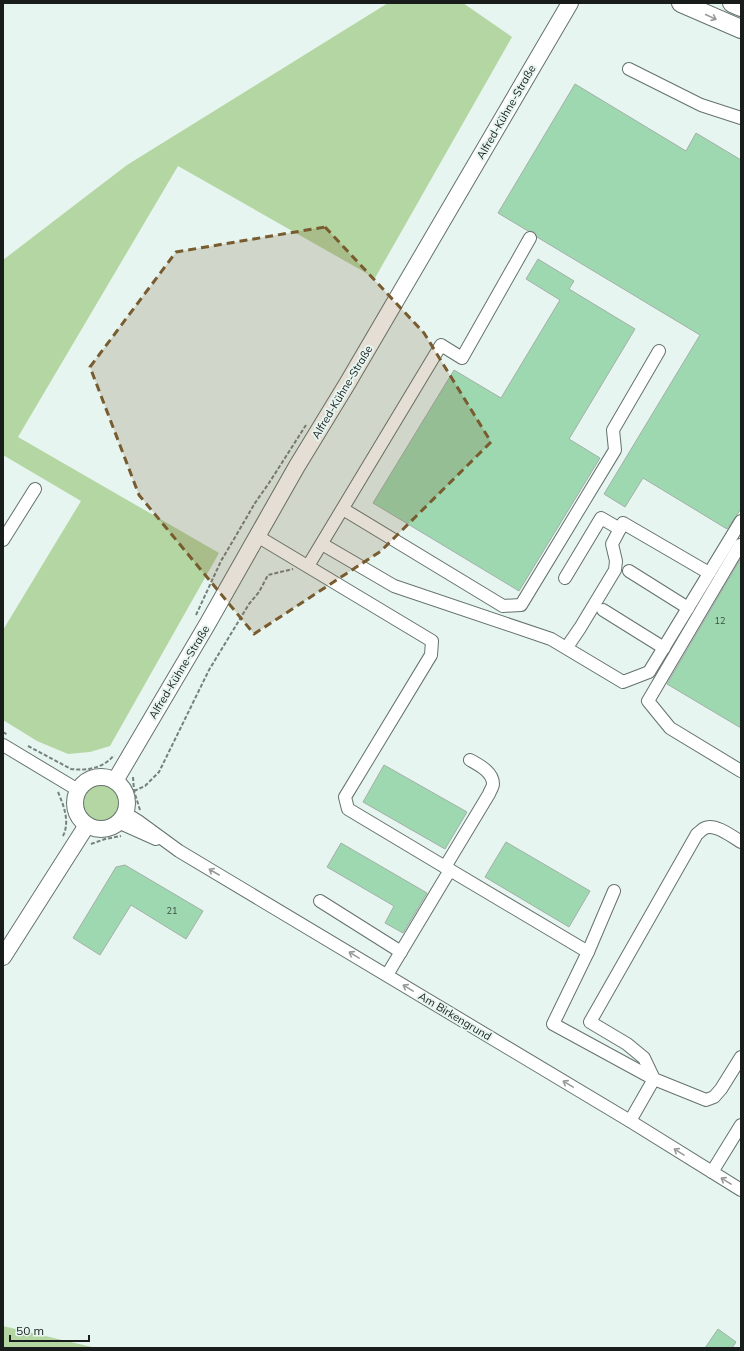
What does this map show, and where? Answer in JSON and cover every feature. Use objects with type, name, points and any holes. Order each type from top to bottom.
[{"type":"highway","points":[[681,3],[741,29]]},
{"type":"highway","points":[[732,3],[741,7]]},
{"type":"main road","name":"Alfred-Kühne-Straße","points":[[115,781],[208,623],[297,466],[347,384],[570,3]]},
{"type":"main road","points":[[95,778],[108,778],[115,781],[126,795],[127,801],[122,824],[103,829],[87,825],[82,821],[75,809],[78,790],[83,784],[95,778]]},
{"type":"main road","points":[[3,956],[87,825]]},
{"type":"street","points":[[629,70],[701,105],[741,118]]},
{"type":"street","points":[[308,566],[441,345],[462,358],[530,238]]},
{"type":"street","points":[[343,509],[503,606],[521,605],[615,450],[613,430],[659,351]]},
{"type":"street","points":[[3,540],[35,489]]},
{"type":"street","points":[[565,578],[601,518],[620,529]]},
{"type":"street","points":[[322,544],[394,586],[551,639],[567,647],[623,682],[649,672],[741,521]]},
{"type":"street","points":[[567,647],[615,570],[616,561],[612,544],[624,523],[709,573]]},
{"type":"street","points":[[257,536],[432,641],[431,655],[345,797],[348,809],[588,952]]},
{"type":"street","points":[[741,546],[740,545],[648,701],[670,728],[741,770]]},
{"type":"street","points":[[629,571],[688,608]]},
{"type":"street","points":[[602,610],[664,648]]},
{"type":"street","points":[[3,745],[78,790]]},
{"type":"street","points":[[387,975],[489,794],[493,784],[491,777],[484,768],[470,760]]},
{"type":"street","name":"Am Birkengrund","points":[[122,824],[168,844],[630,1121],[741,1190]]},
{"type":"street","points":[[654,1079],[644,1058],[627,1044],[590,1022],[697,834],[704,828],[710,826],[722,830],[741,842]]},
{"type":"street","points":[[614,891],[588,952],[553,1024],[654,1079],[706,1100],[714,1097],[721,1089],[741,1057]]},
{"type":"street","points":[[320,901],[401,952]]},
{"type":"street","points":[[630,1121],[654,1079]]},
{"type":"street","points":[[712,1172],[741,1125]]},
{"type":"path","points":[[134,791],[145,786],[159,772],[209,670],[249,604],[259,592],[268,575],[293,569]]},
{"type":"path","points":[[3,732],[14,738]]},
{"type":"path","points":[[26,745],[71,769],[78,770],[100,766],[110,760]]},
{"type":"path","points":[[132,774],[134,791],[142,814]]},
{"type":"path","points":[[60,789],[58,792],[66,817],[66,831]]},
{"type":"path","points":[[86,843],[89,845],[105,839],[122,824]]},
{"type":"highlighted area","points":[[325,227],[424,333],[491,442],[381,551],[254,634],[139,495],[90,367],[176,252]]},
{"type":"green space","points":[[388,3],[463,3],[512,37],[375,278],[178,166],[18,437],[219,553],[110,746],[90,752],[68,754],[37,741],[3,720],[3,630],[81,501],[3,455],[3,260],[127,165]]},
{"type":"green space","points":[[100,783],[115,789],[121,804],[115,819],[100,825],[85,819],[79,804],[85,789]]},
{"type":"green space","points":[[3,1326],[96,1348],[3,1348]]},
{"type":"building","points":[[575,84],[686,151],[696,133],[741,160],[741,509],[727,529],[643,478],[625,507],[604,494],[700,335],[537,237],[534,232],[528,231],[498,213]]},
{"type":"building","points":[[538,259],[574,281],[569,289],[635,329],[569,439],[600,458],[519,591],[373,503],[454,370],[501,398],[560,300],[526,279]]},
{"type":"building","points":[[741,558],[741,728],[667,684]]},
{"type":"building","points":[[384,765],[467,812],[445,849],[363,802]]},
{"type":"building","points":[[506,842],[590,891],[569,927],[485,877]]},
{"type":"building","points":[[341,843],[427,893],[403,933],[385,923],[394,906],[327,867]]},
{"type":"building","points":[[125,865],[203,911],[186,939],[131,905],[100,955],[73,938],[116,867]]},
{"type":"building","points":[[718,1329],[736,1342],[732,1348],[705,1348]]}]
